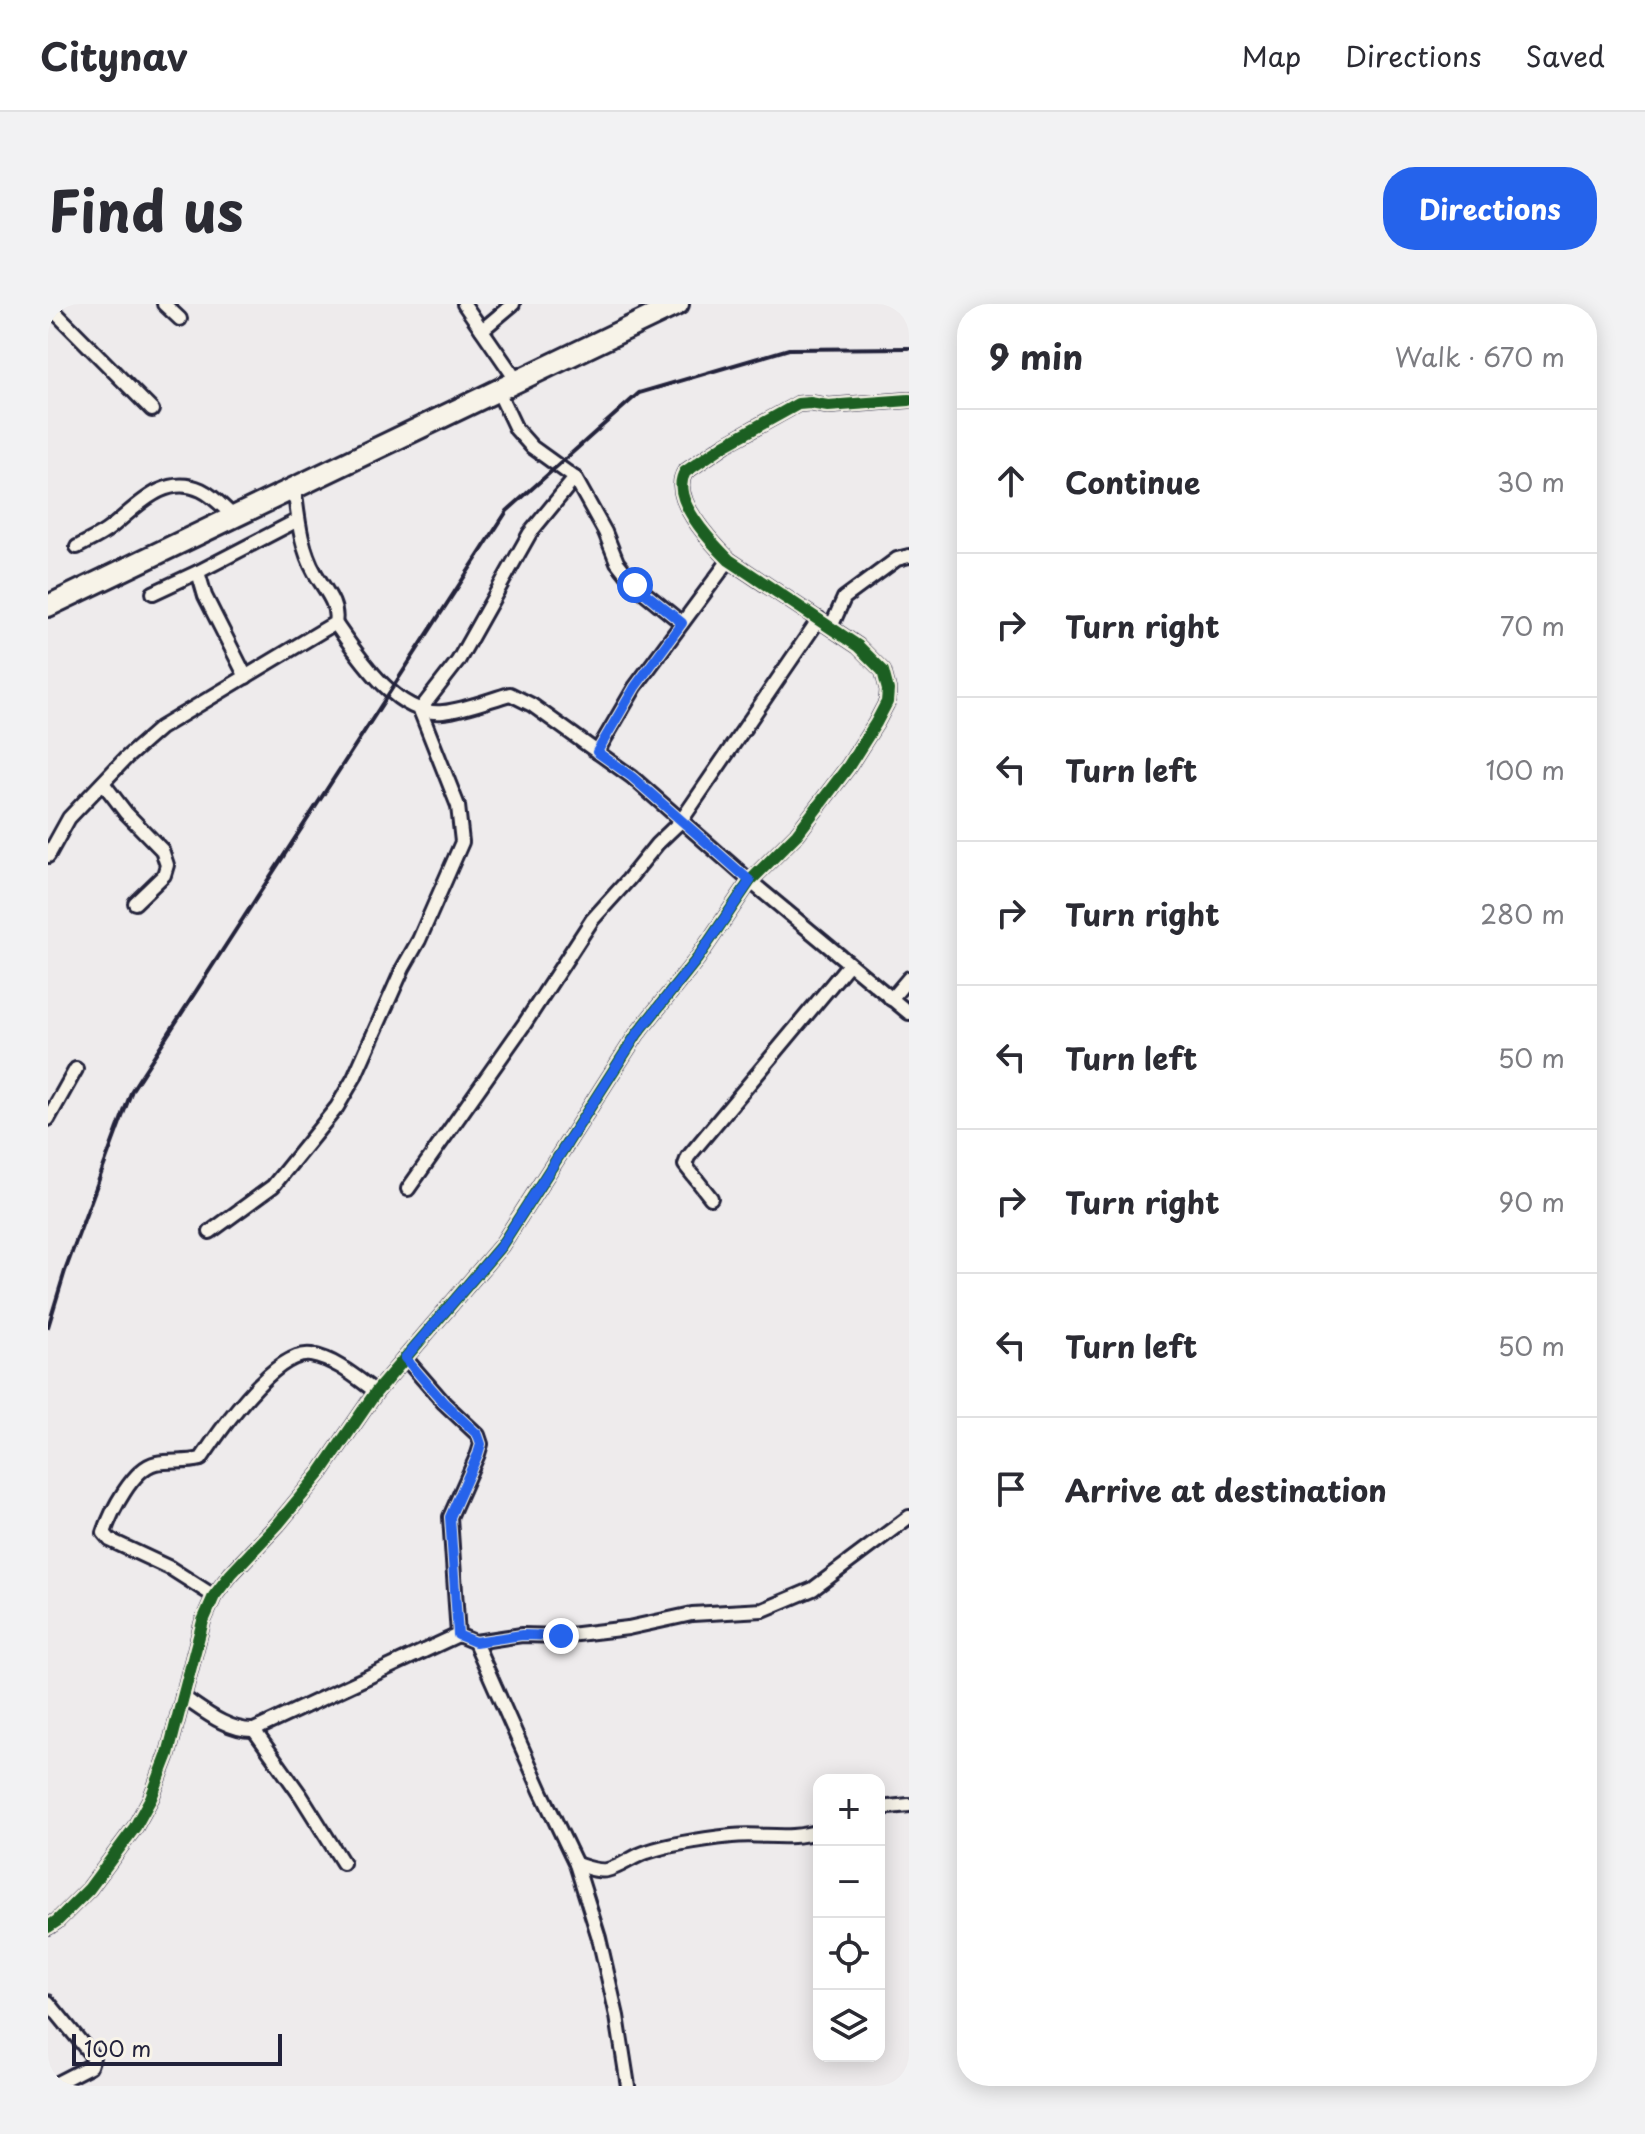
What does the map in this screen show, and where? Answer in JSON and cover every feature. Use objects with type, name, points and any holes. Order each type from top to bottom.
[{"type":"main road","points":[[48,606],[678,304]]},
{"type":"street","points":[[164,304],[180,319]]},
{"type":"street","points":[[464,304],[517,381]]},
{"type":"street","points":[[482,330],[513,304]]},
{"type":"street","points":[[50,306],[152,410]]},
{"type":"street","points":[[498,391],[516,429],[532,447],[575,478],[605,532],[617,562],[635,585],[682,623]]},
{"type":"street","points":[[48,1927],[89,1889],[135,1827],[151,1798],[168,1754],[203,1621],[214,1596],[321,1472],[376,1392],[501,1246],[637,1034],[697,959],[750,881],[806,823],[848,767],[887,702],[888,690],[883,671],[858,646],[729,560],[700,527],[683,499],[680,479],[685,472],[726,444],[798,404],[828,406],[909,400]]},
{"type":"street","points":[[420,710],[458,661],[530,533],[575,478]]},
{"type":"street","points":[[77,547],[108,530],[148,496],[181,484],[212,496],[235,518]]},
{"type":"street","points":[[48,856],[69,818],[126,758],[160,728],[335,623],[337,614],[304,549],[294,487]]},
{"type":"street","points":[[153,593],[298,520]]},
{"type":"street","points":[[831,627],[844,598],[897,559],[909,556]]},
{"type":"street","points":[[597,752],[635,687],[729,560]]},
{"type":"street","points":[[198,572],[205,596],[246,677]]},
{"type":"street","points":[[408,1189],[525,1023],[592,920],[657,844],[681,821],[819,619]]},
{"type":"street","points":[[335,623],[366,668],[390,691],[420,710],[442,712],[510,694],[532,705],[632,777],[750,881],[909,1013]]},
{"type":"street","points":[[210,1232],[273,1186],[337,1107],[354,1078],[462,842],[458,806],[420,710]]},
{"type":"street","points":[[103,783],[126,813],[162,850],[167,865],[164,875],[135,903]]},
{"type":"street","points":[[711,1198],[685,1165],[688,1157],[849,964]]},
{"type":"street","points":[[891,999],[909,978]]},
{"type":"street","points":[[48,1119],[76,1069]]},
{"type":"street","points":[[214,1596],[170,1568],[110,1540],[104,1533],[133,1478],[156,1463],[201,1459],[248,1396],[270,1373],[295,1357],[309,1355],[327,1361],[376,1392]]},
{"type":"street","points":[[405,1358],[444,1403],[478,1435],[481,1444],[450,1517],[458,1635]]},
{"type":"street","points":[[183,1697],[217,1720],[243,1731],[254,1730],[458,1635],[475,1642],[522,1635],[561,1636],[628,1628],[692,1614],[763,1610],[813,1589],[909,1517]]},
{"type":"street","points":[[475,1642],[576,1864],[614,2001],[628,2086]]},
{"type":"street","points":[[254,1730],[343,1863]]},
{"type":"street","points":[[885,1807],[909,1805]]},
{"type":"street","points":[[576,1864],[606,1870],[646,1852],[686,1843],[734,1835],[789,1837],[813,1833]]},
{"type":"street","points":[[48,2002],[93,2057],[90,2066],[51,2086]]},
{"type":"railway","points":[[48,1327],[65,1271],[132,1090],[507,511],[639,393],[789,349],[909,348]]},
{"type":"cycle path","points":[[48,1927],[89,1889],[135,1827],[151,1798],[168,1754],[203,1621],[214,1596],[321,1472],[376,1392],[501,1246],[637,1034],[697,959],[750,881],[797,834],[848,767],[887,702],[888,690],[883,671],[858,646],[729,560],[712,542],[687,507],[682,483],[685,472],[726,444],[798,404],[828,406],[909,400]]},
{"type":"route","points":[[561,1636],[522,1635],[475,1642],[458,1635],[450,1517],[481,1444],[478,1435],[444,1403],[405,1358],[501,1246],[637,1034],[697,959],[750,881],[632,777],[597,752],[635,687],[682,623],[635,585]]}]
